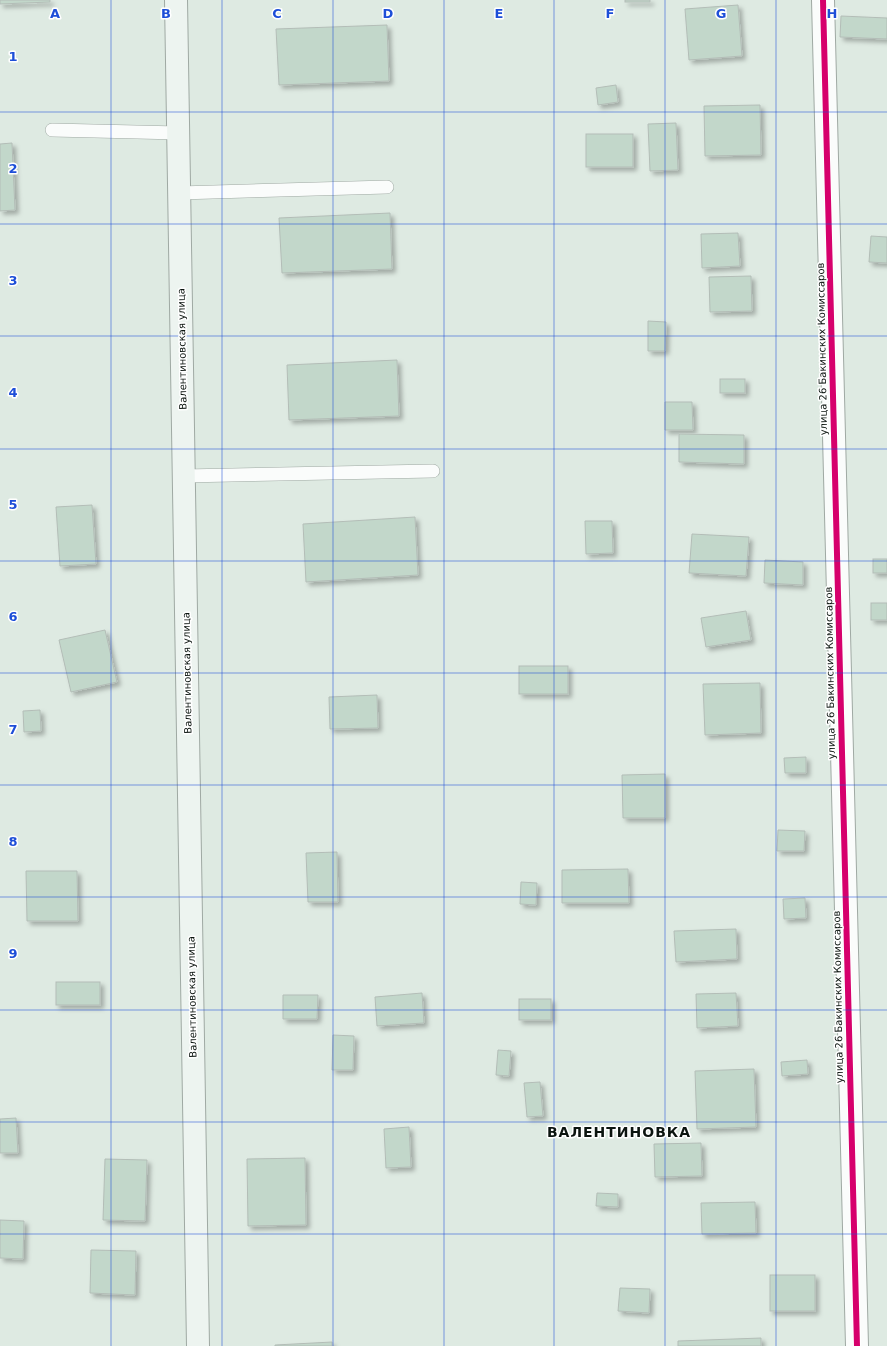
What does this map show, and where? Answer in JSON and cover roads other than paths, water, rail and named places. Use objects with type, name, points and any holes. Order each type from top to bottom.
[{"type":"main road","name":"Валентиновская улица","points":[[176,0],[198,1346]]},
{"type":"street","name":"улица 26 Бакинских Комиссаров","points":[[823,0],[857,1346]]},
{"type":"lane","points":[[52,130],[179,133]]},
{"type":"lane","points":[[179,193],[387,187]]},
{"type":"lane","points":[[184,476],[433,471]]},
{"type":"district","name":"ВАЛЕНТИНОВКА","points":[[619,1132]]}]
